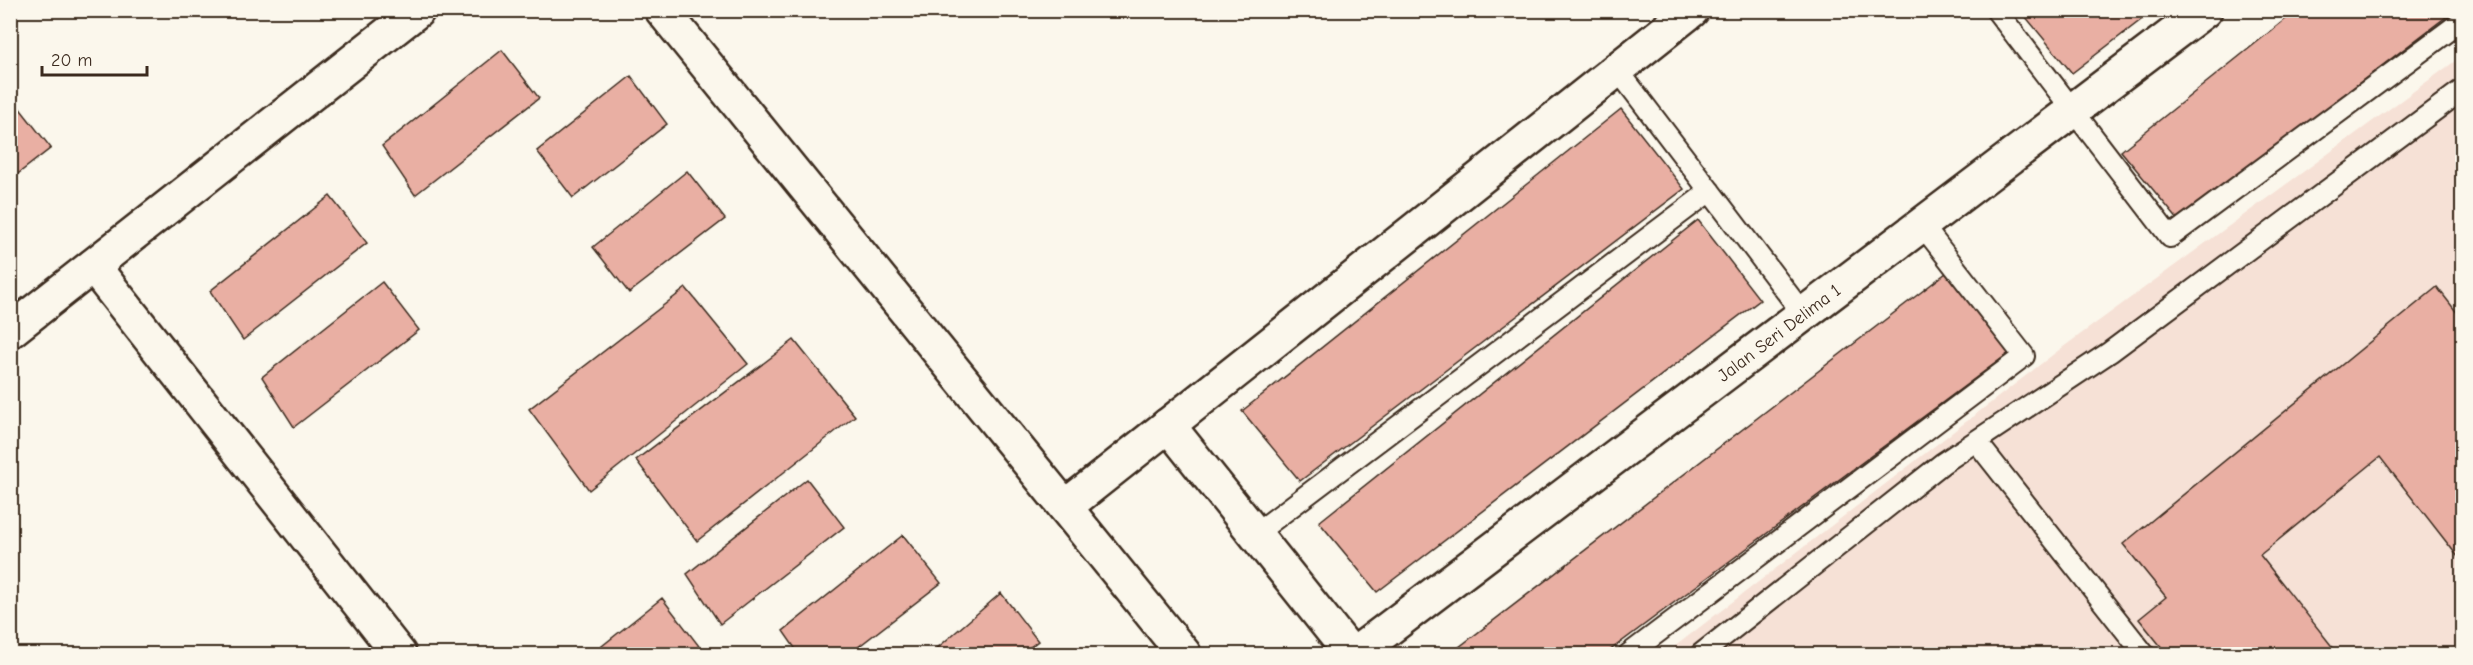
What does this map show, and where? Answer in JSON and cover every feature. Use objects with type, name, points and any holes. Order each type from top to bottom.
[{"type":"street","points":[[10,331],[418,10]]},
{"type":"street","points":[[662,10],[1184,654]]},
{"type":"street","points":[[1065,507],[1692,10]]},
{"type":"street","name":"Jalan Seri Delima 1","points":[[1353,654],[2205,10]]},
{"type":"street","points":[[93,266],[399,654]]},
{"type":"street","points":[[1168,425],[1353,654]]},
{"type":"lane","points":[[1996,10],[2170,237],[2463,21]]},
{"type":"lane","points":[[1617,69],[1804,315]]},
{"type":"lane","points":[[1701,654],[1943,463],[2110,352],[2463,90]]},
{"type":"lane","points":[[1255,534],[1710,191]]},
{"type":"lane","points":[[1629,654],[2024,356],[1922,225]]},
{"type":"lane","points":[[1976,441],[2144,654]]},
{"type":"shaded area","points":[[2462,56],[2462,654],[1665,654],[2059,350]]},
{"type":"building","points":[[2020,10],[2154,10],[2072,73]]},
{"type":"building","points":[[2297,10],[2455,10],[2179,221],[2121,151]]},
{"type":"building","points":[[502,50],[539,98],[415,195],[382,146]]},
{"type":"building","points":[[631,76],[667,124],[573,198],[537,151]]},
{"type":"building","points":[[14,101],[51,148],[10,180],[10,103]]},
{"type":"building","points":[[1621,109],[1684,189],[1300,481],[1242,411]]},
{"type":"building","points":[[687,171],[725,219],[629,293],[593,247]]},
{"type":"building","points":[[330,196],[367,243],[243,340],[210,291]]},
{"type":"building","points":[[1698,220],[1760,300],[1377,592],[1319,522]]},
{"type":"building","points":[[1946,273],[2009,353],[1605,654],[1450,654]]},
{"type":"building","points":[[382,282],[419,330],[294,427],[262,377]]},
{"type":"building","points":[[2437,287],[2462,319],[2462,562],[2380,457],[2260,555],[2338,654],[2167,654],[2139,619],[2166,597],[2123,544]]},
{"type":"building","points":[[686,288],[748,364],[589,490],[529,409]]},
{"type":"building","points":[[794,340],[855,416],[697,541],[636,460]]},
{"type":"building","points":[[807,479],[844,527],[720,624],[687,574]]},
{"type":"building","points":[[903,535],[941,583],[849,654],[799,654],[783,631]]},
{"type":"building","points":[[1001,593],[1038,641],[1021,654],[939,654],[935,650]]},
{"type":"building","points":[[662,598],[699,646],[689,654],[592,654]]}]
